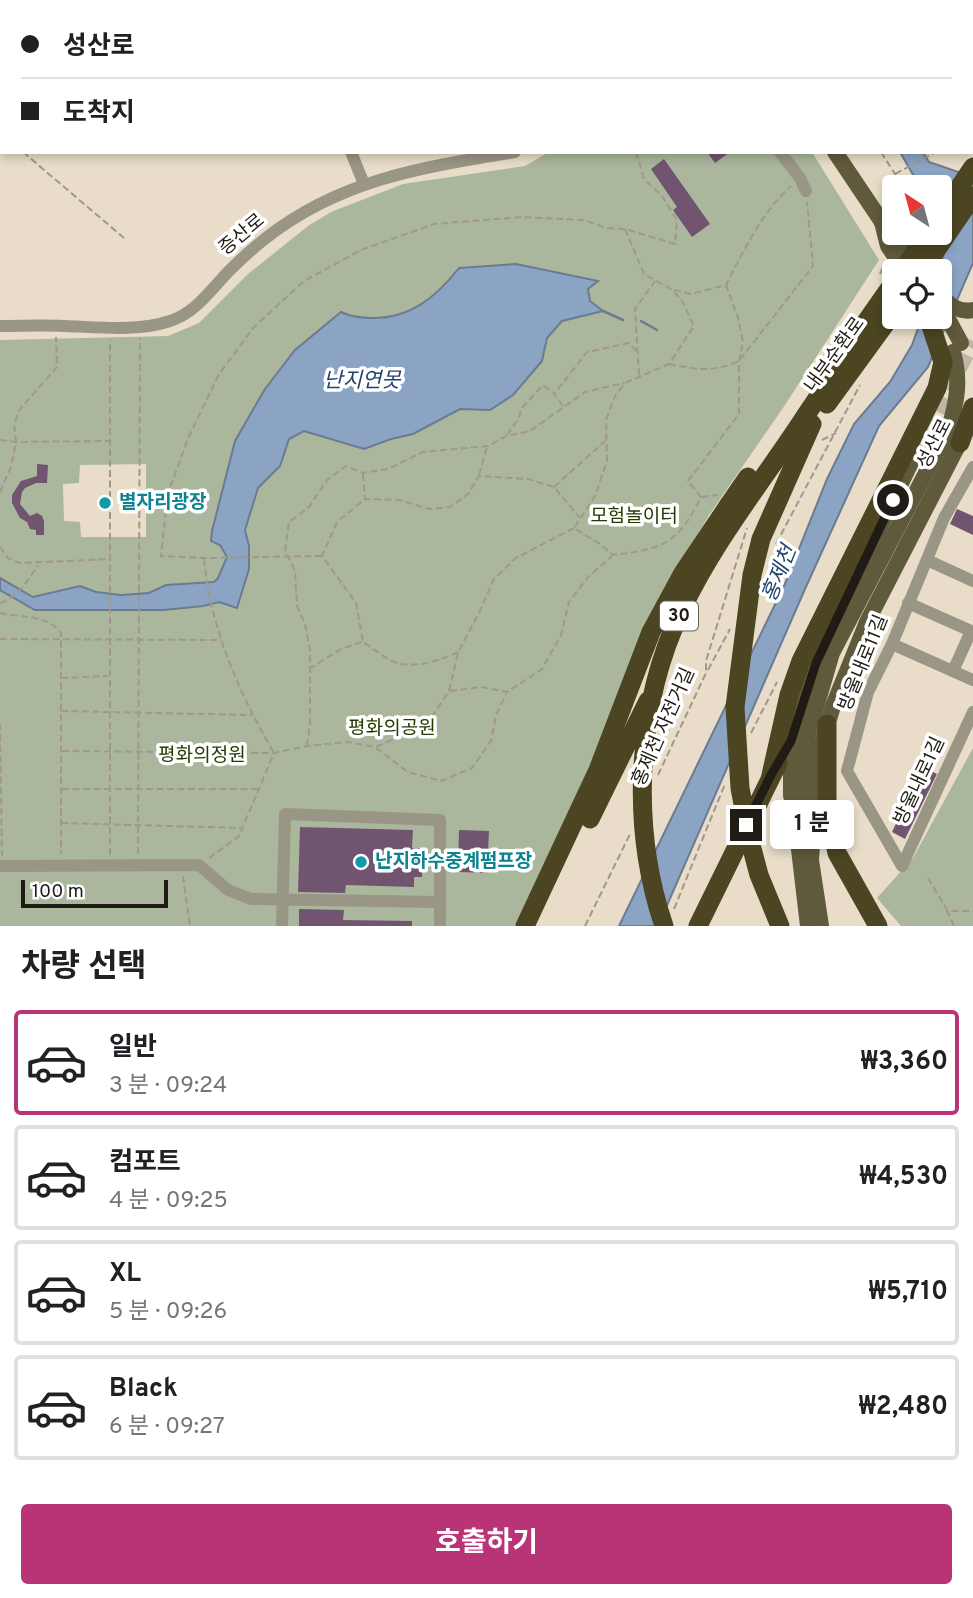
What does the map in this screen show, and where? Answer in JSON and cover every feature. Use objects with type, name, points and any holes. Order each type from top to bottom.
[{"type":"highway","points":[[952,198],[973,167]]},
{"type":"highway","points":[[929,259],[973,197]]},
{"type":"highway","name":"내부순환로","points":[[848,349],[882,299]]},
{"type":"highway","name":"내부순환로","points":[[813,424],[882,329]]},
{"type":"highway","points":[[771,775],[789,695],[804,654],[953,352],[937,329]]},
{"type":"highway","points":[[525,926],[598,770],[651,632],[683,573],[727,500],[800,404],[848,349]]},
{"type":"highway","name":"30","points":[[664,926],[650,876],[642,787],[645,740],[653,695],[666,649],[681,609],[714,551],[848,349]]},
{"type":"highway","points":[[960,443],[973,407]]},
{"type":"highway","points":[[537,926],[698,604],[723,559],[813,424]]},
{"type":"highway","points":[[780,926],[759,875],[750,841],[740,788],[735,707],[752,575],[761,539],[813,424]]},
{"type":"highway","points":[[827,724],[827,808],[837,853],[878,926]]},
{"type":"highway","points":[[698,926],[771,775],[791,741]]},
{"type":"main road","points":[[836,154],[882,222]]},
{"type":"main road","points":[[952,305],[963,311],[973,310]]},
{"type":"main road","points":[[925,510],[962,416],[968,391],[968,377],[941,329]]},
{"type":"main road","points":[[798,840],[804,756],[814,710],[838,640],[948,430],[955,406],[959,379],[947,329]]},
{"type":"main road","name":"성산로","points":[[821,926],[811,860],[818,757],[827,724],[867,622],[973,417]]},
{"type":"main road","name":"성산로","points":[[808,926],[791,797],[791,741],[816,663],[915,454]]},
{"type":"street","points":[[352,154],[364,184]]},
{"type":"street","name":"증산로","points":[[0,326],[110,328],[164,323],[184,315],[268,237],[300,214],[364,184],[411,170],[503,154]]},
{"type":"street","points":[[782,154],[800,178],[806,191]]},
{"type":"street","name":"방울내로11길","points":[[902,866],[847,771],[869,692],[892,644],[944,518],[972,471]]},
{"type":"street","points":[[927,560],[973,581]]},
{"type":"street","points":[[908,603],[971,631],[953,671]]},
{"type":"street","points":[[892,644],[973,680]]},
{"type":"street","name":"방울내로1길","points":[[902,866],[973,712]]},
{"type":"street","points":[[282,926],[285,814],[440,820],[440,926]]},
{"type":"street","points":[[1,866],[200,865],[228,890],[251,899],[440,902]]},
{"type":"path","points":[[25,154],[124,237]]},
{"type":"path","points":[[322,556],[162,556],[168,493],[189,436],[219,374],[254,327],[304,281],[361,250],[434,224],[522,217],[584,220],[606,228],[625,229],[675,244],[677,220],[662,196],[644,179],[637,154]]},
{"type":"path","points":[[882,154],[895,174],[932,154]]},
{"type":"path","points":[[727,500],[701,497],[688,481],[738,414],[739,361],[743,342],[726,285],[750,240],[778,198],[800,178]]},
{"type":"path","points":[[669,364],[698,370],[722,369],[739,361],[813,266],[806,191]]},
{"type":"path","points":[[625,229],[644,274],[656,281],[671,289],[691,293],[726,285]]},
{"type":"path","points":[[639,377],[635,309],[656,281]]},
{"type":"path","points":[[307,746],[310,723],[310,649],[306,624],[297,606],[295,570],[285,550],[289,522],[309,507],[327,480],[346,466],[363,472],[388,469],[423,452],[488,446],[506,436],[530,431],[585,392],[625,383],[669,364],[694,326],[681,299],[671,289]]},
{"type":"path","points":[[0,492],[11,467],[16,442],[15,424],[20,409],[57,367],[56,326]]},
{"type":"path","points":[[138,865],[140,327]]},
{"type":"path","points":[[110,328],[110,865]]},
{"type":"path","points":[[554,394],[587,352],[629,343],[638,353]]},
{"type":"path","points":[[375,747],[404,735],[431,718],[449,691],[458,652],[494,579],[516,558],[574,528],[595,496],[607,461],[606,420],[615,396],[625,383]]},
{"type":"path","points":[[771,552],[861,383]]},
{"type":"path","points":[[506,436],[519,418],[521,409],[543,386],[554,394],[564,408]]},
{"type":"path","points":[[554,487],[606,439]]},
{"type":"path","points":[[0,440],[111,441]]},
{"type":"path","points":[[322,556],[337,522],[365,499],[399,500],[430,509],[450,507],[468,494],[479,476],[488,446]]},
{"type":"path","points":[[363,472],[365,499]]},
{"type":"path","points":[[479,476],[528,479],[554,487],[580,518]]},
{"type":"path","points":[[61,751],[274,753],[348,742],[375,747],[408,772],[441,780],[471,768],[491,741],[496,715],[507,692],[542,669],[561,635],[569,602],[589,576],[613,555],[641,552],[671,541],[692,514],[701,497]]},
{"type":"path","name":"홍제천 자전거길","points":[[655,782],[706,673],[706,661],[748,524]]},
{"type":"path","points":[[574,528],[613,555]]},
{"type":"path","points":[[0,547],[8,558],[20,563],[111,559]]},
{"type":"path","points":[[322,556],[356,603],[363,642],[392,661],[411,666],[458,652]]},
{"type":"path","points":[[204,558],[206,578],[221,640],[235,681],[274,753]]},
{"type":"path","points":[[0,603],[9,600],[21,588],[39,563]]},
{"type":"path","points":[[0,613],[43,619],[55,625],[61,633],[61,865]]},
{"type":"path","points":[[706,673],[732,625]]},
{"type":"path","points":[[0,639],[221,640]]},
{"type":"path","points":[[309,669],[341,649],[363,642]]},
{"type":"path","points":[[60,678],[110,676]]},
{"type":"path","points":[[449,691],[481,687],[507,692]]},
{"type":"path","points":[[60,710],[252,715]]},
{"type":"path","points":[[0,724],[1,866]]},
{"type":"path","points":[[200,865],[239,836],[274,753]]},
{"type":"path","points":[[61,789],[258,789]]},
{"type":"path","points":[[61,823],[242,828]]},
{"type":"path","points":[[584,926],[632,830]]},
{"type":"path","points":[[181,865],[190,926]]},
{"type":"path","points":[[928,878],[954,926]]},
{"type":"path","points":[[947,911],[973,911]]},
{"type":"green space","name":"평화의공원","points":[[546,154],[813,154],[879,260],[783,408],[709,515],[661,598],[597,750],[516,926],[0,926],[0,590],[35,610],[164,610],[219,602],[249,546],[245,530],[258,488],[280,466],[289,439],[304,431],[364,449],[413,434],[460,409],[490,410],[513,394],[541,361],[547,338],[562,321],[603,311],[590,301],[588,289],[598,282],[459,268],[433,297],[409,312],[375,319],[341,313],[295,350],[265,389],[235,441],[212,531],[211,541],[220,545],[227,557],[218,578],[214,582],[166,585],[149,593],[121,595],[96,592],[80,586],[33,597],[0,578],[0,340],[168,336],[199,323],[248,274],[308,226],[331,212],[403,184],[525,166]],"holes":[[[146,464],[146,537],[81,537],[80,522],[64,521],[63,484],[79,483],[80,465]]]},
{"type":"green space","points":[[973,748],[973,926],[901,926],[877,898],[913,858]]},
{"type":"water","points":[[901,154],[924,154],[929,162],[973,177],[973,263],[952,312],[952,259],[942,259],[942,245],[952,245],[952,175],[913,175]]},
{"type":"water","name":"난지연못","points":[[516,264],[598,281],[588,289],[590,301],[603,311],[562,321],[547,338],[542,361],[513,395],[490,410],[460,409],[413,434],[364,449],[304,431],[289,439],[280,466],[258,488],[245,530],[249,546],[249,569],[237,608],[219,602],[164,610],[35,610],[0,590],[0,578],[33,597],[80,586],[96,592],[121,595],[149,593],[166,585],[214,582],[227,557],[220,545],[211,541],[212,531],[235,441],[265,389],[295,350],[341,312],[369,318],[399,314],[432,297],[459,268]]},
{"type":"water","points":[[918,329],[944,329],[928,367],[879,426],[658,926],[619,926],[784,586],[827,479],[854,424],[890,382],[912,345]]},
{"type":"building","points":[[708,154],[727,154],[715,163]]},
{"type":"building","points":[[664,159],[710,224],[692,237],[673,210],[677,207],[651,169]]},
{"type":"building","points":[[37,464],[48,465],[47,483],[36,483],[25,488],[20,504],[30,516],[37,513],[42,516],[44,535],[36,535],[36,530],[30,529],[12,503],[12,495],[21,481],[37,476]]},
{"type":"building","points":[[957,509],[973,516],[973,535],[950,524]]},
{"type":"building","points":[[923,767],[937,774],[905,839],[892,832]]},
{"type":"building","name":"난지하수중계펌프장","points":[[300,827],[413,830],[412,848],[423,848],[422,877],[414,877],[414,887],[346,885],[345,893],[298,892]]},
{"type":"building","name":"난지하수중계펌프장","points":[[459,830],[489,831],[487,873],[458,872]]},
{"type":"building","name":"난지하수중계펌프장","points":[[299,909],[344,910],[343,920],[412,921],[412,926],[299,926]]},
{"type":"waterway","points":[[603,311],[623,320]]},
{"type":"waterway","points":[[641,321],[657,330]]},
{"type":"tunnel","points":[[915,454],[973,341]]},
{"type":"place","name":"별자리광장","points":[[105,503]]},
{"type":"place","name":"난지하수중계펌프장","points":[[361,862]]},
{"type":"route","points":[[746,825],[791,741],[816,663],[893,500]]},
{"type":"park label","name":"모험놀이터","points":[[634,517]]},
{"type":"park label","name":"평화의정원","points":[[202,756]]},
{"type":"water label","name":"홍제천","points":[[780,574]]}]
